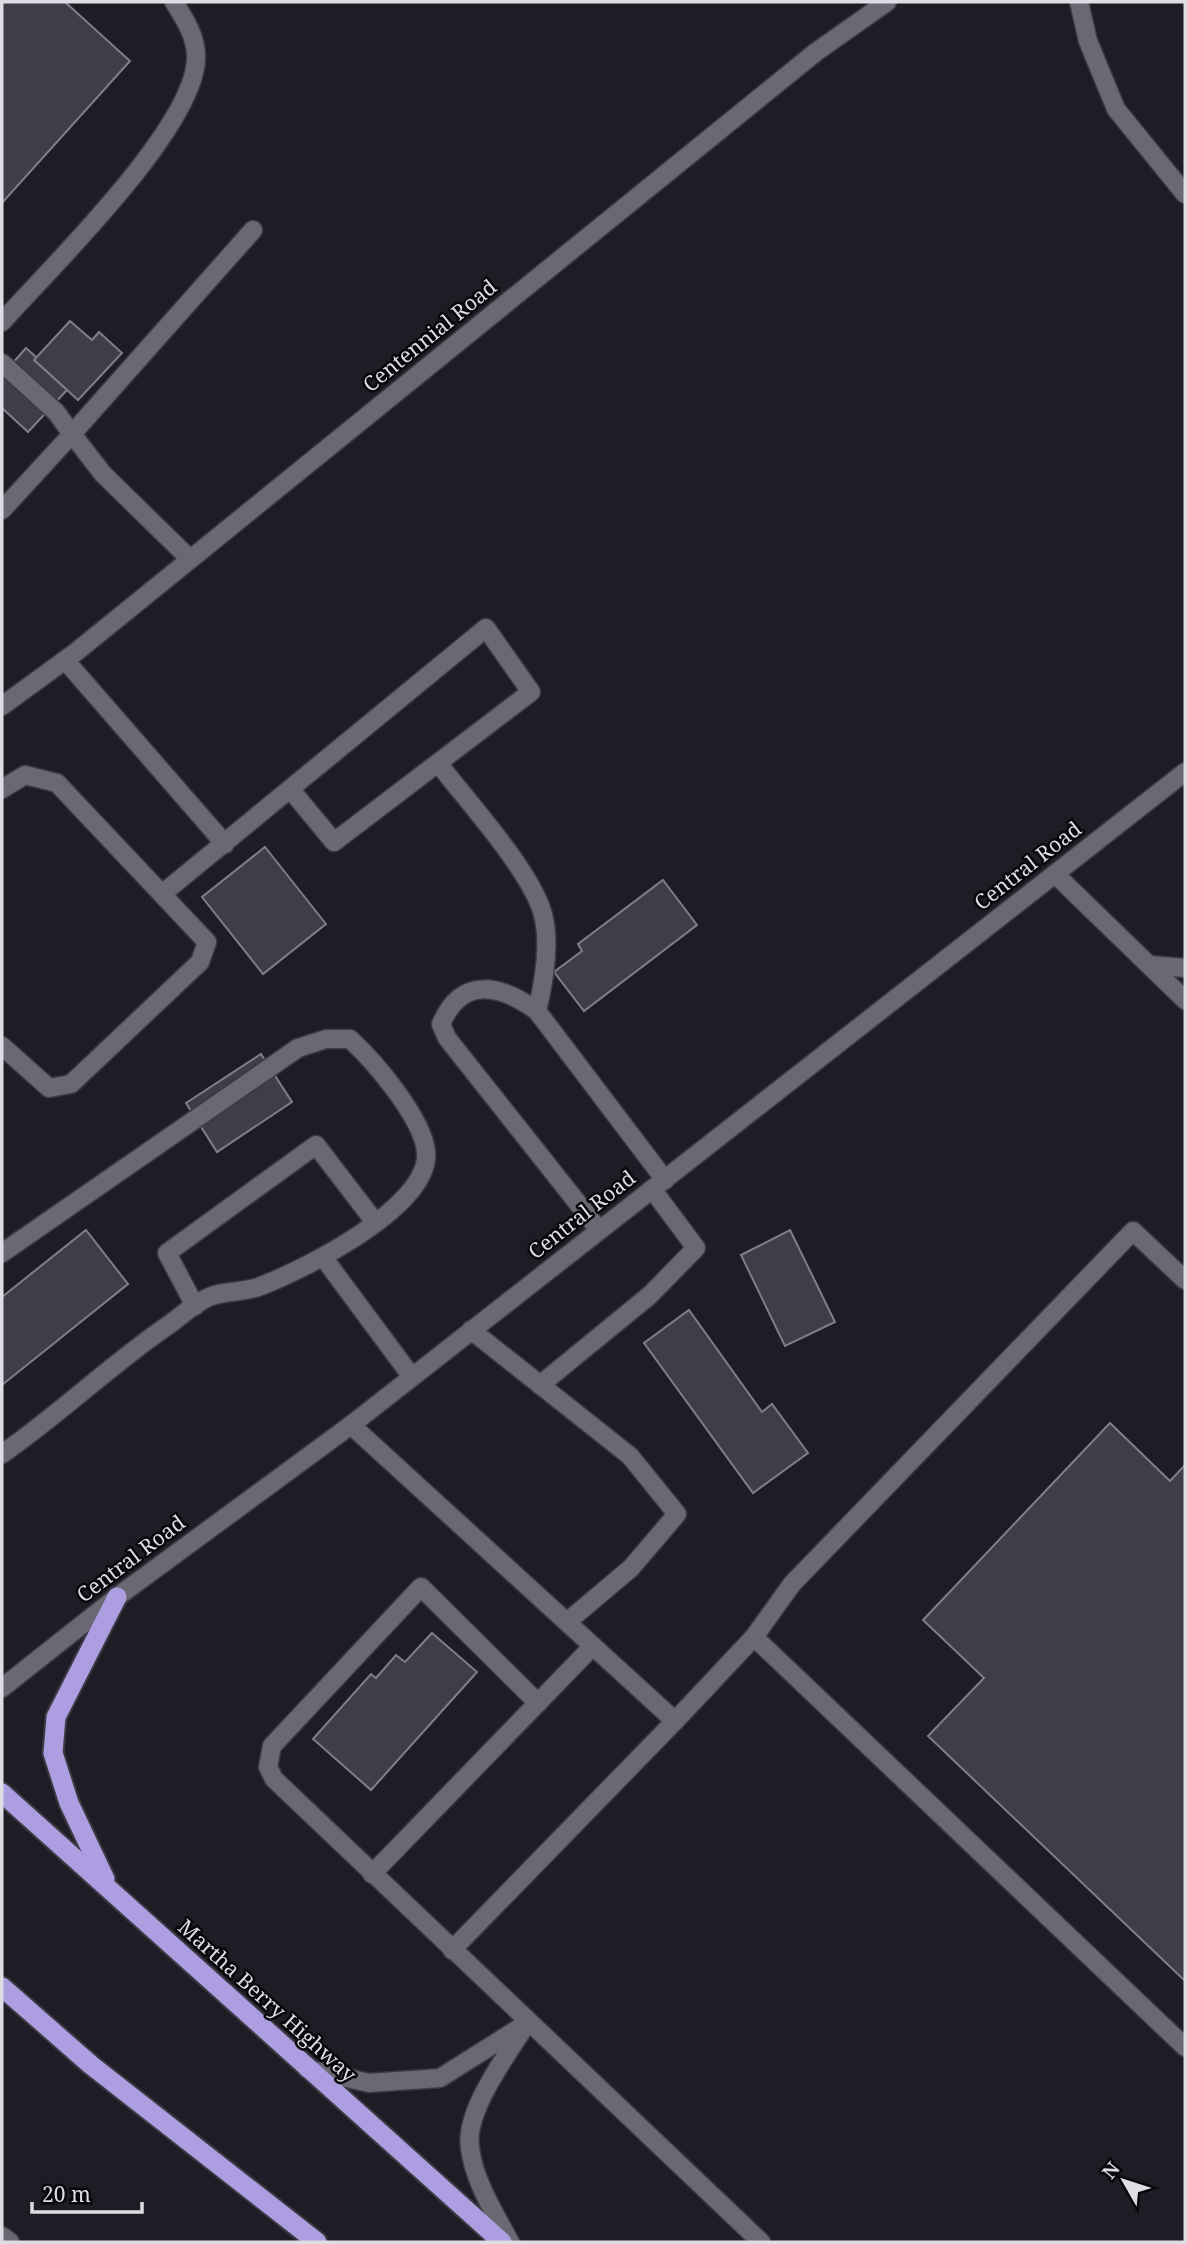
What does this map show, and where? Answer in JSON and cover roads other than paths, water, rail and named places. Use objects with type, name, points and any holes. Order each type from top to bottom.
[{"type":"highway","points":[[108,1886],[69,1803],[53,1753],[56,1717],[117,1597]]},
{"type":"highway","name":"Martha Berry Highway","points":[[2,1793],[502,2242]]},
{"type":"highway","points":[[2,1987],[101,2074],[317,2242]]},
{"type":"street","points":[[2,322],[115,196],[175,120],[188,89],[196,57],[189,25],[174,2]]},
{"type":"street","name":"Centennial Road","points":[[2,706],[65,660],[816,52],[887,2]]},
{"type":"street","points":[[1079,2],[1088,41],[1116,109],[1185,194]]},
{"type":"street","points":[[2,510],[253,230]]},
{"type":"street","points":[[2,363],[56,412],[103,474],[190,559]]},
{"type":"street","points":[[162,894],[486,628],[531,692],[334,842],[291,790]]},
{"type":"street","points":[[65,660],[225,844]]},
{"type":"street","points":[[438,763],[534,889],[545,920],[544,979],[537,1011]]},
{"type":"street","name":"Central Road","points":[[2,1688],[117,1597],[351,1425],[1185,772]]},
{"type":"street","points":[[2,789],[25,775],[57,783],[207,942],[200,962],[71,1084],[49,1088],[2,1046]]},
{"type":"street","points":[[1055,874],[1185,1000]]},
{"type":"street","points":[[1150,965],[1185,968]]},
{"type":"street","points":[[540,1385],[650,1295],[696,1248],[658,1185],[537,1011],[514,994],[490,988],[466,993],[447,1009],[441,1024],[447,1038],[599,1230]]},
{"type":"street","points":[[2,1253],[298,1048],[326,1039],[350,1039],[368,1055],[420,1129],[426,1153],[421,1178],[402,1203],[323,1257],[258,1288],[209,1297],[153,1335],[2,1454]]},
{"type":"street","points":[[195,1306],[167,1253],[316,1145],[374,1222]]},
{"type":"street","points":[[452,1951],[754,1637],[792,1584],[1133,1231],[1185,1280]]},
{"type":"street","points":[[323,1257],[412,1377]]},
{"type":"street","points":[[471,1330],[630,1456],[677,1514],[631,1568],[567,1622]]},
{"type":"street","points":[[351,1425],[675,1721]]},
{"type":"street","points":[[538,1703],[421,1587],[272,1746],[268,1766],[274,1779],[372,1874],[761,2242]]},
{"type":"street","points":[[754,1637],[1185,2047]]},
{"type":"street","points":[[372,1874],[593,1646]]},
{"type":"street","points":[[307,2069],[369,2083],[440,2078],[527,2023]]},
{"type":"street","points":[[510,2242],[486,2196],[469,2147],[478,2102],[527,2023]]},
{"type":"street","points":[[2,2236],[10,2242]]}]
